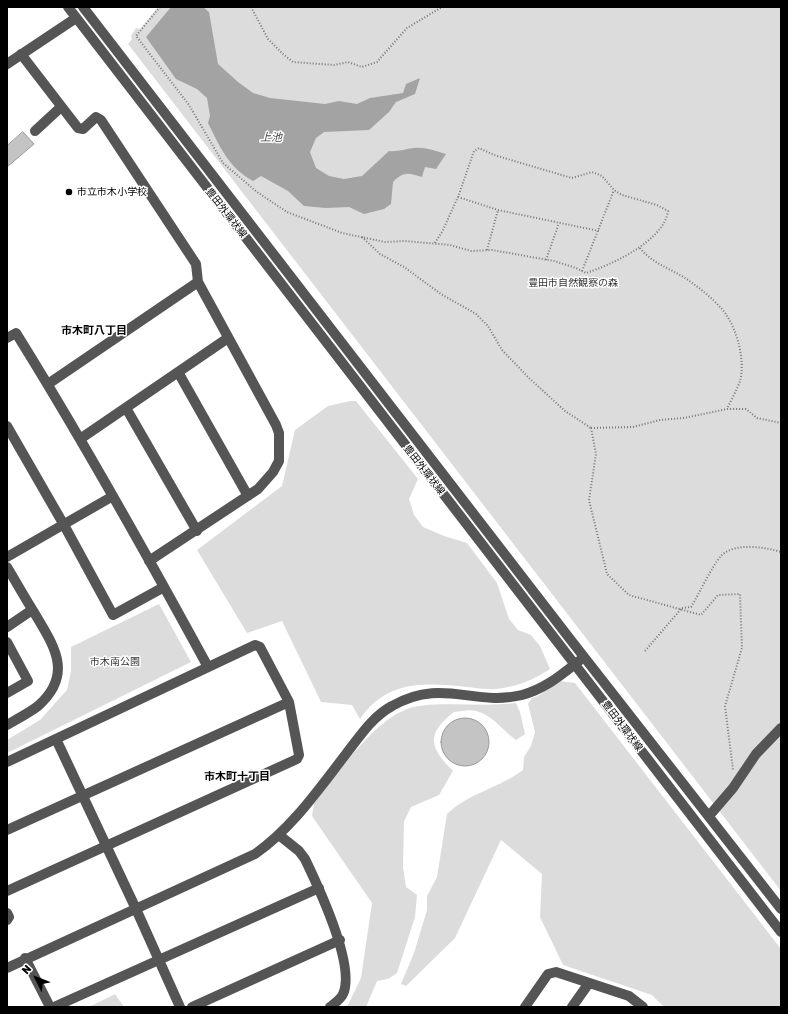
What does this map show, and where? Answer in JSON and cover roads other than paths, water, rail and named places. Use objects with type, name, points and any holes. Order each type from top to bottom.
[{"type":"street","name":"豊田外環状線","points":[[68,7],[781,932]]},
{"type":"street","name":"豊田外環状線","points":[[88,8],[584,656],[781,910]]},
{"type":"street","points":[[7,64],[76,18]]},
{"type":"street","points":[[21,54],[78,128],[83,129],[96,117],[101,120],[196,264],[198,282],[279,433],[279,461],[267,480],[248,496],[149,561]]},
{"type":"street","points":[[35,131],[61,106]]},
{"type":"street","points":[[48,384],[198,282]]},
{"type":"street","points":[[7,338],[16,333],[48,384],[113,496],[208,667]]},
{"type":"street","points":[[80,438],[228,338]]},
{"type":"street","points":[[178,372],[248,496]]},
{"type":"street","points":[[126,408],[196,531]]},
{"type":"street","points":[[7,426],[64,525],[113,615],[164,587]]},
{"type":"street","points":[[7,557],[113,496]]},
{"type":"street","points":[[7,566],[55,648],[58,671],[55,682],[45,698],[37,706],[7,725]]},
{"type":"street","points":[[7,627],[32,610]]},
{"type":"street","points":[[7,642],[28,682],[7,693]]},
{"type":"street","points":[[7,762],[255,645],[260,647],[289,702],[299,755],[297,759],[107,847],[7,891]]},
{"type":"street","points":[[7,968],[25,958],[241,862],[268,845],[297,817],[371,722],[390,706],[411,696],[431,692],[489,697],[521,695],[545,686],[584,656]]},
{"type":"street","points":[[7,830],[289,702]]},
{"type":"street","points":[[708,816],[733,788],[756,754],[781,728]]},
{"type":"street","points":[[56,739],[136,909],[180,1007]]},
{"type":"street","points":[[279,835],[305,859],[319,888],[340,940],[346,982],[343,994],[330,1007]]},
{"type":"street","points":[[54,1007],[319,888]]},
{"type":"street","points":[[7,913],[9,917],[7,920]]},
{"type":"street","points":[[192,1007],[340,940]]},
{"type":"street","points":[[25,958],[50,1007]]},
{"type":"street","points":[[525,1007],[548,974],[556,972],[629,996],[641,1006]]},
{"type":"street","points":[[572,1007],[589,983]]},
{"type":"water","name":"上池","points":[[171,7],[203,7],[209,12],[218,64],[253,93],[270,98],[325,104],[339,101],[357,104],[370,98],[403,93],[406,84],[420,78],[415,94],[396,102],[389,112],[369,130],[324,132],[316,138],[310,152],[316,168],[329,176],[344,179],[362,176],[389,151],[422,148],[446,154],[436,169],[425,167],[422,177],[406,174],[397,178],[393,182],[391,204],[384,209],[364,214],[349,207],[326,208],[304,206],[288,191],[261,176],[253,181],[231,163],[221,148],[208,123],[210,116],[207,98],[197,89],[176,79],[146,37]]},
{"type":"place","name":"市立市木小学校","points":[[69,192]]},
{"type":"district","name":"市木町八丁目","points":[[94,331]]},
{"type":"district","name":"市木町十丁目","points":[[237,777]]},
{"type":"park label","name":"豊田市自然観察の森","points":[[573,283]]},
{"type":"park label","name":"市木南公園","points":[[115,662]]}]
